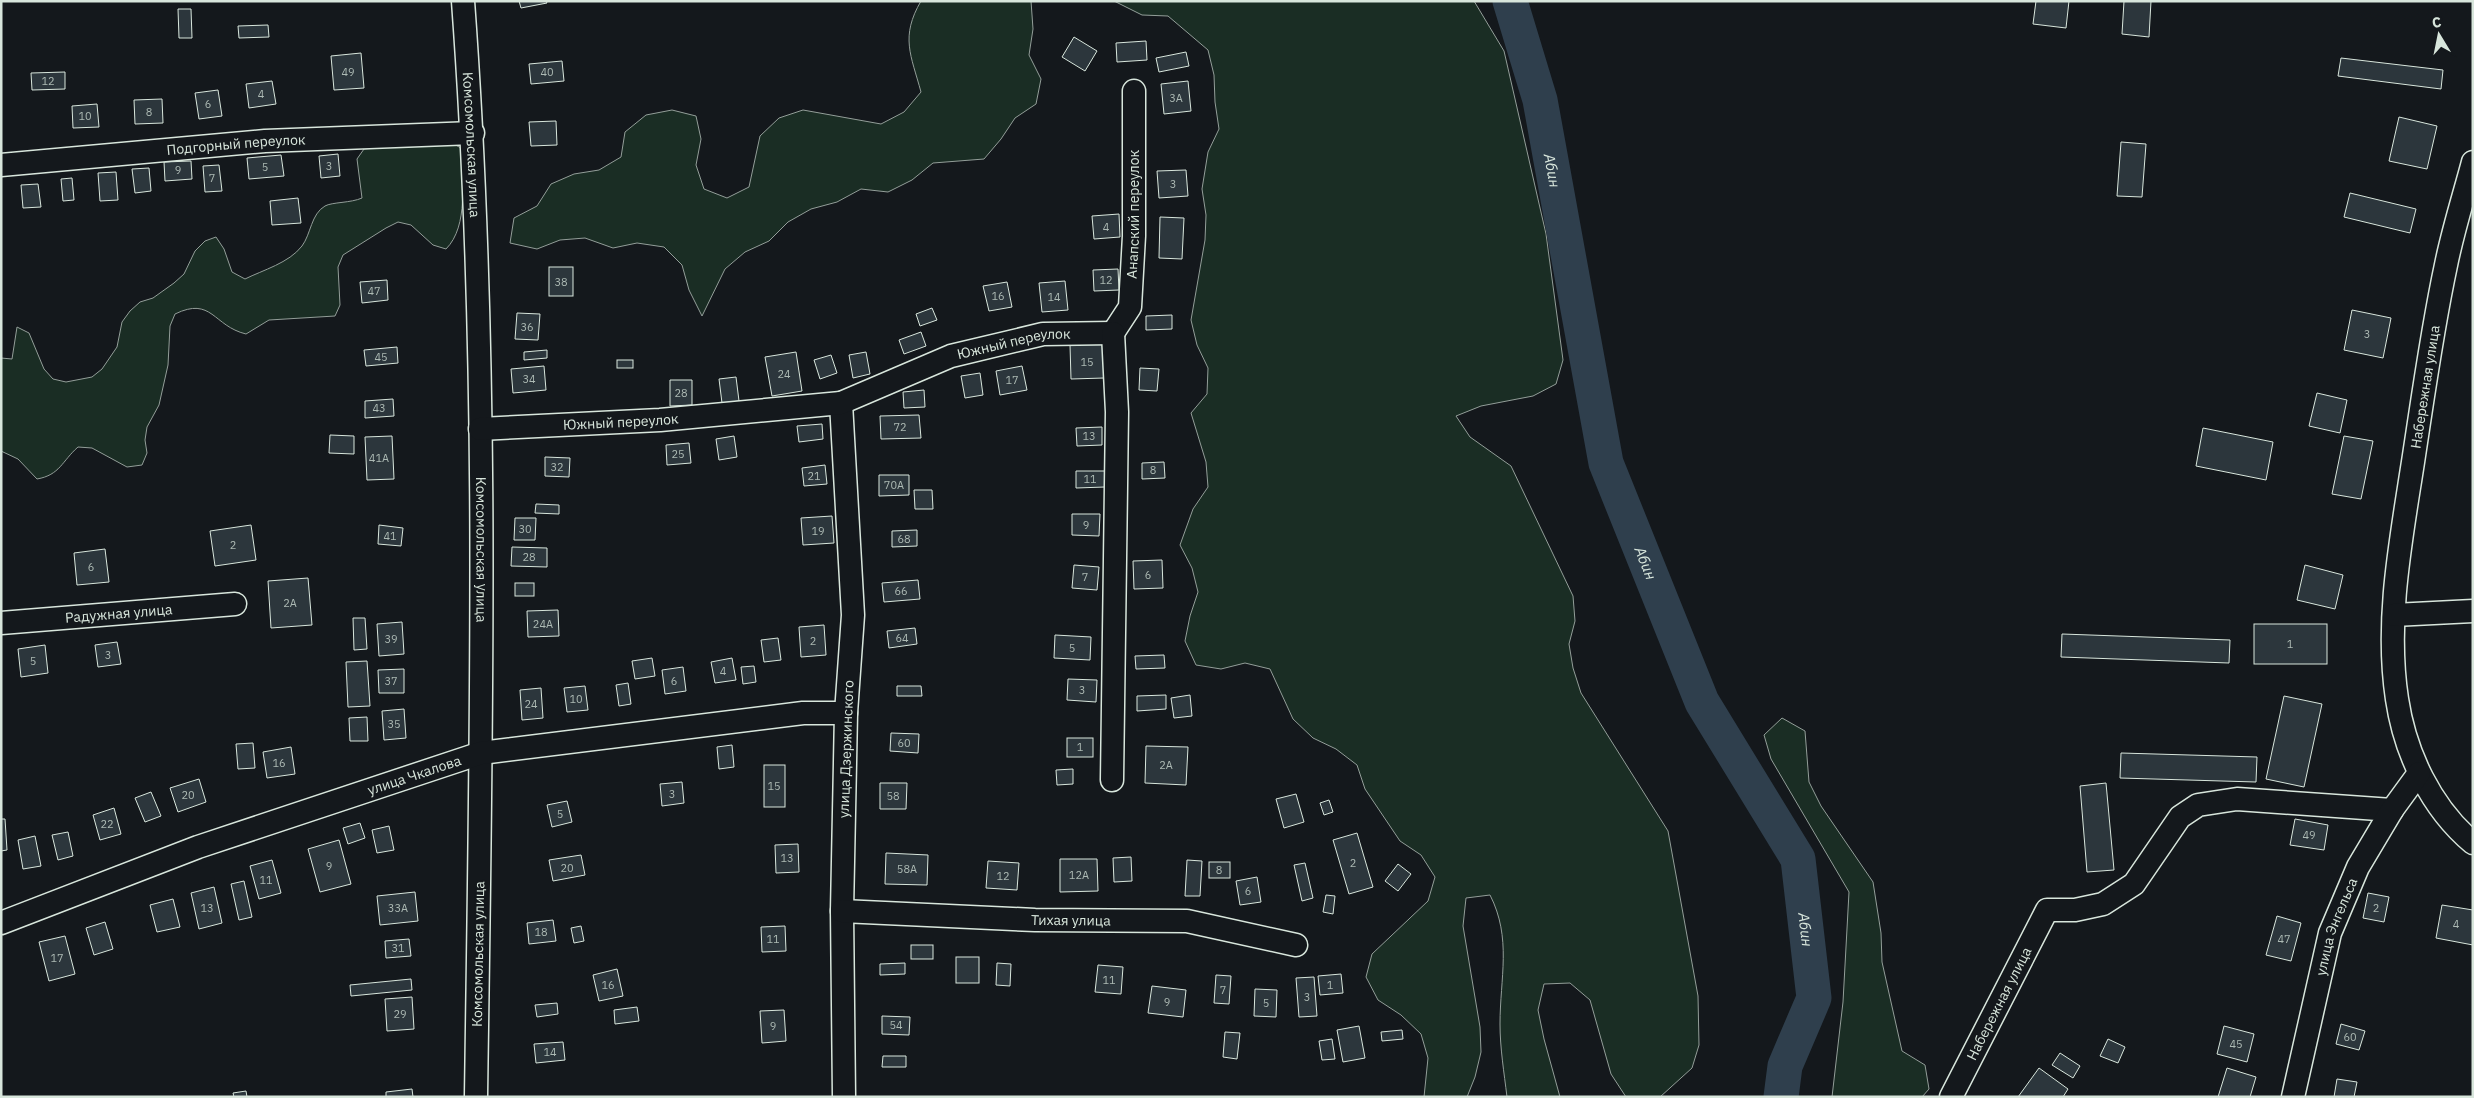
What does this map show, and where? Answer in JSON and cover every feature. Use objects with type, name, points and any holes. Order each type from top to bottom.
[{"type":"street","name":"Комсомольская улица","points":[[463,1],[473,133],[480,429],[481,753],[476,1097]]},
{"type":"street","name":"Анапский переулок","points":[[1113,333],[1130,307],[1134,236],[1134,91]]},
{"type":"street","name":"Подгорный переулок","points":[[1,165],[264,140],[473,133]]},
{"type":"street","name":"Набережная улица","points":[[2473,162],[2446,265],[2431,348],[2399,550],[2394,615],[2393,667],[2397,702],[2409,749],[2419,773],[2439,807],[2473,843]]},
{"type":"street","name":"Южный переулок","points":[[480,429],[660,420],[841,402],[951,356],[1043,334],[1113,333]]},
{"type":"street","points":[[1112,780],[1117,412],[1113,333]]},
{"type":"street","name":"улица Дзержинского","points":[[841,402],[853,615],[846,713],[842,910],[844,1097]]},
{"type":"street","name":"Радужная улица","points":[[1,623],[235,604]]},
{"type":"street","points":[[2394,615],[2473,611]]},
{"type":"street","name":"улица Чкалова","points":[[1,923],[198,847],[481,753],[803,713],[846,713]]},
{"type":"street","name":"улица Энгельса","points":[[2293,1097],[2330,933],[2358,867],[2392,810],[2419,773]]},
{"type":"street","name":"Набережная улица","points":[[1951,1097],[2048,910],[2074,910],[2103,904],[2134,884],[2180,817],[2198,805],[2237,799],[2392,810]]},
{"type":"street","name":"Тихая улица","points":[[842,910],[1035,920],[1187,920],[1296,946]]},
{"type":"green space","points":[[921,1],[1031,1],[1033,29],[1029,55],[1041,79],[1036,104],[1015,118],[984,159],[933,163],[912,180],[888,192],[861,189],[837,202],[811,209],[788,222],[769,241],[745,252],[725,269],[702,316],[689,290],[682,265],[664,247],[637,243],[613,248],[585,238],[560,240],[537,249],[510,243],[514,218],[537,206],[551,184],[574,174],[599,170],[621,157],[625,132],[646,115],[672,110],[696,116],[701,139],[696,165],[704,189],[727,198],[749,187],[760,136],[779,118],[803,110],[881,124],[904,112],[921,92],[911,56],[909,36],[911,25]]},
{"type":"green space","points":[[1114,1],[1474,1],[1504,51],[1546,234],[1563,360],[1556,384],[1533,396],[1481,406],[1456,416],[1470,437],[1511,466],[1573,596],[1575,621],[1569,644],[1573,668],[1581,693],[1668,831],[1698,996],[1699,1045],[1692,1068],[1660,1097],[1626,1097],[1611,1074],[1590,1000],[1570,983],[1544,984],[1538,1010],[1560,1097],[1507,1097],[1500,1033],[1503,943],[1497,911],[1490,895],[1466,898],[1463,926],[1480,1027],[1481,1052],[1475,1077],[1467,1097],[1424,1097],[1428,1058],[1421,1034],[1401,1015],[1378,1000],[1366,977],[1372,954],[1428,901],[1435,877],[1421,855],[1400,841],[1365,789],[1357,765],[1336,749],[1313,738],[1293,719],[1270,669],[1245,663],[1221,669],[1196,665],[1185,641],[1190,616],[1198,592],[1192,568],[1180,545],[1193,509],[1208,487],[1206,462],[1191,413],[1207,394],[1208,368],[1197,345],[1191,320],[1205,240],[1206,215],[1202,189],[1208,152],[1219,129],[1214,75],[1208,50],[1168,16],[1142,15]]},
{"type":"green space","points":[[450,142],[461,148],[463,188],[458,228],[446,249],[433,245],[411,225],[398,222],[386,228],[343,255],[338,267],[340,305],[335,316],[269,320],[246,334],[226,325],[205,310],[197,308],[187,309],[175,314],[170,326],[168,365],[159,405],[147,427],[145,440],[147,453],[142,465],[127,467],[92,448],[78,447],[56,471],[37,479],[18,459],[1,451],[1,358],[12,359],[17,327],[29,333],[44,369],[53,379],[66,382],[92,377],[102,369],[117,347],[122,322],[130,311],[140,302],[153,298],[184,274],[195,251],[205,241],[216,237],[224,249],[232,272],[245,279],[283,262],[297,252],[305,241],[317,214],[325,206],[362,198],[357,159],[364,149]]},
{"type":"green space","points":[[1782,718],[1805,731],[1809,782],[1821,806],[1873,882],[1881,933],[1882,962],[1902,1051],[1925,1065],[1929,1089],[1922,1097],[1832,1097],[1843,1002],[1849,892],[1771,759],[1764,735]]},
{"type":"building","points":[[519,1],[546,1],[547,3],[521,8]]},
{"type":"building","points":[[2036,1],[2069,1],[2066,28],[2033,24]]},
{"type":"building","points":[[2124,1],[2151,1],[2149,37],[2122,34]]},
{"type":"building","points":[[178,9],[191,9],[192,38],[179,38]]},
{"type":"building","points":[[268,25],[269,37],[239,38],[238,26]]},
{"type":"building","points":[[1074,37],[1097,51],[1085,71],[1062,57]]},
{"type":"building","points":[[1146,41],[1147,60],[1117,62],[1116,43]]},
{"type":"building","points":[[1186,52],[1189,66],[1159,72],[1156,58]]},
{"type":"building","points":[[361,53],[364,88],[334,90],[331,56]]},
{"type":"building","points":[[2341,58],[2443,70],[2441,89],[2338,76]]},
{"type":"building","points":[[562,61],[564,81],[531,84],[529,64]]},
{"type":"building","points":[[65,72],[65,89],[32,90],[31,73]]},
{"type":"building","points":[[272,81],[276,104],[249,108],[246,84]]},
{"type":"building","points":[[1188,81],[1191,111],[1164,114],[1161,84]]},
{"type":"building","points":[[218,90],[222,116],[199,119],[195,93]]},
{"type":"building","points":[[162,99],[163,123],[135,124],[134,100]]},
{"type":"building","points":[[97,104],[99,127],[73,128],[72,106]]},
{"type":"building","points":[[2399,117],[2437,126],[2427,169],[2389,161]]},
{"type":"building","points":[[556,121],[557,145],[531,146],[529,122]]},
{"type":"building","points":[[2121,142],[2146,144],[2142,197],[2117,196]]},
{"type":"building","points":[[338,154],[340,176],[321,178],[319,156]]},
{"type":"building","points":[[281,155],[284,176],[249,179],[247,158]]},
{"type":"building","points":[[191,161],[192,179],[165,181],[164,162]]},
{"type":"building","points":[[219,165],[222,191],[205,192],[203,166]]},
{"type":"building","points":[[149,168],[151,191],[135,193],[132,169]]},
{"type":"building","points":[[1186,170],[1188,196],[1159,198],[1157,171]]},
{"type":"building","points":[[116,172],[118,200],[100,201],[98,173]]},
{"type":"building","points":[[72,178],[74,200],[63,201],[61,179]]},
{"type":"building","points":[[38,184],[41,207],[23,208],[21,185]]},
{"type":"building","points":[[2350,193],[2416,209],[2410,233],[2344,217]]},
{"type":"building","points":[[298,198],[301,223],[272,225],[270,201]]},
{"type":"building","points":[[1119,214],[1120,237],[1094,239],[1092,216]]},
{"type":"building","points":[[1160,217],[1184,218],[1182,259],[1159,258]]},
{"type":"building","points":[[549,267],[573,267],[573,296],[549,296]]},
{"type":"building","points":[[1118,269],[1119,290],[1094,291],[1093,270]]},
{"type":"building","points":[[387,280],[388,300],[362,303],[360,282]]},
{"type":"building","points":[[1065,281],[1068,310],[1042,312],[1039,283]]},
{"type":"building","points":[[1007,282],[1012,307],[989,311],[983,286]]},
{"type":"building","points":[[932,308],[937,320],[920,326],[916,314]]},
{"type":"building","points":[[2352,310],[2391,318],[2383,358],[2344,350]]},
{"type":"building","points":[[517,313],[540,314],[538,340],[515,339]]},
{"type":"building","points":[[1172,315],[1172,329],[1146,330],[1146,316]]},
{"type":"building","points":[[921,332],[926,346],[904,354],[899,340]]},
{"type":"building","points":[[1104,344],[1104,378],[1071,379],[1070,345]]},
{"type":"building","points":[[397,347],[398,363],[366,366],[364,350]]},
{"type":"building","points":[[547,350],[547,358],[524,360],[524,352]]},
{"type":"building","points":[[796,352],[802,391],[772,396],[765,357]]},
{"type":"building","points":[[866,352],[870,374],[853,378],[849,355]]},
{"type":"building","points":[[831,355],[837,373],[820,379],[814,360]]},
{"type":"building","points":[[617,360],[633,360],[633,368],[617,368]]},
{"type":"building","points":[[544,366],[546,390],[513,393],[511,369]]},
{"type":"building","points":[[1022,366],[1027,390],[1000,395],[996,371]]},
{"type":"building","points":[[1140,368],[1159,369],[1157,391],[1139,390]]},
{"type":"building","points":[[980,373],[983,395],[965,398],[961,376]]},
{"type":"building","points":[[736,377],[739,401],[722,403],[719,379]]},
{"type":"building","points":[[670,380],[692,380],[692,405],[670,406]]},
{"type":"building","points":[[924,390],[925,407],[904,408],[903,392]]},
{"type":"building","points":[[2317,393],[2347,400],[2340,433],[2309,426]]},
{"type":"building","points":[[393,399],[394,416],[365,418],[365,401]]},
{"type":"building","points":[[919,415],[921,438],[881,439],[880,416]]},
{"type":"building","points":[[822,424],[823,439],[799,442],[797,426]]},
{"type":"building","points":[[1102,427],[1102,445],[1077,446],[1076,428]]},
{"type":"building","points":[[2203,428],[2273,442],[2266,480],[2196,466]]},
{"type":"building","points":[[330,435],[354,436],[354,454],[329,453]]},
{"type":"building","points":[[392,436],[394,479],[367,480],[365,437]]},
{"type":"building","points":[[734,436],[737,457],[719,460],[716,439]]},
{"type":"building","points":[[2344,436],[2373,441],[2361,499],[2332,494]]},
{"type":"building","points":[[689,443],[691,463],[667,465],[666,445]]},
{"type":"building","points":[[545,457],[570,458],[569,477],[545,476]]},
{"type":"building","points":[[1164,462],[1165,478],[1142,479],[1142,463]]},
{"type":"building","points":[[825,465],[827,484],[804,486],[802,468]]},
{"type":"building","points":[[1076,471],[1105,471],[1105,487],[1076,488]]},
{"type":"building","points":[[879,475],[909,475],[909,495],[879,496]]},
{"type":"building","points":[[914,490],[932,490],[933,509],[915,509]]},
{"type":"building","points":[[536,504],[559,505],[559,514],[535,513]]},
{"type":"building","points":[[1072,514],[1100,514],[1099,536],[1072,535]]},
{"type":"building","points":[[832,516],[834,543],[803,545],[801,518]]},
{"type":"building","points":[[515,518],[536,518],[535,540],[514,540]]},
{"type":"building","points":[[251,525],[256,560],[215,566],[210,531]]},
{"type":"building","points":[[379,525],[403,528],[401,546],[378,544]]},
{"type":"building","points":[[917,530],[917,546],[892,547],[892,531]]},
{"type":"building","points":[[512,547],[547,548],[547,567],[511,566]]},
{"type":"building","points":[[105,549],[109,582],[77,585],[74,553]]},
{"type":"building","points":[[1162,560],[1163,588],[1134,589],[1133,561]]},
{"type":"building","points":[[1074,565],[1099,567],[1097,590],[1072,588]]},
{"type":"building","points":[[2305,565],[2343,575],[2335,609],[2297,600]]},
{"type":"building","points":[[308,578],[312,625],[271,628],[268,581]]},
{"type":"building","points":[[918,580],[920,599],[884,602],[882,583]]},
{"type":"building","points":[[515,583],[534,583],[534,596],[515,596]]},
{"type":"building","points":[[558,610],[559,636],[528,637],[527,611]]},
{"type":"building","points":[[353,618],[365,618],[367,649],[354,650]]},
{"type":"building","points":[[402,622],[404,654],[379,656],[377,624]]},
{"type":"building","points":[[2254,624],[2327,624],[2327,664],[2254,664]]},
{"type":"building","points":[[824,625],[826,655],[801,657],[799,627]]},
{"type":"building","points":[[915,628],[917,644],[889,648],[887,631]]},
{"type":"building","points":[[2062,634],[2230,640],[2229,663],[2061,657]]},
{"type":"building","points":[[1055,635],[1091,637],[1090,660],[1054,658]]},
{"type":"building","points":[[778,638],[781,660],[764,662],[761,640]]},
{"type":"building","points":[[117,642],[121,664],[98,667],[95,645]]},
{"type":"building","points":[[45,645],[48,673],[21,677],[18,649]]},
{"type":"building","points":[[1164,655],[1165,668],[1136,669],[1135,656]]},
{"type":"building","points":[[652,658],[655,676],[635,679],[632,661]]},
{"type":"building","points":[[732,658],[736,680],[715,683],[711,662]]},
{"type":"building","points":[[367,661],[370,706],[348,707],[346,662]]},
{"type":"building","points":[[754,666],[756,682],[743,684],[741,667]]},
{"type":"building","points":[[683,667],[686,691],[665,694],[662,670]]},
{"type":"building","points":[[404,669],[404,693],[379,693],[378,670]]},
{"type":"building","points":[[1068,679],[1097,680],[1096,702],[1067,700]]},
{"type":"building","points":[[628,683],[631,704],[619,706],[616,685]]},
{"type":"building","points":[[585,686],[588,710],[567,712],[564,688]]},
{"type":"building","points":[[897,686],[921,686],[922,696],[897,696]]},
{"type":"building","points":[[541,688],[543,718],[522,720],[520,690]]},
{"type":"building","points":[[1166,695],[1166,709],[1137,711],[1137,696]]},
{"type":"building","points":[[1190,695],[1192,716],[1174,718],[1171,698]]},
{"type":"building","points":[[2284,696],[2322,704],[2304,787],[2266,779]]},
{"type":"building","points":[[404,709],[406,738],[384,740],[382,711]]},
{"type":"building","points":[[367,717],[368,741],[350,741],[349,718]]},
{"type":"building","points":[[891,733],[919,734],[918,753],[890,751]]},
{"type":"building","points":[[1067,738],[1093,738],[1093,757],[1067,757]]},
{"type":"building","points":[[253,743],[255,768],[238,769],[236,744]]},
{"type":"building","points":[[732,745],[734,767],[719,769],[717,747]]},
{"type":"building","points":[[1146,746],[1188,747],[1186,785],[1145,783]]},
{"type":"building","points":[[291,747],[295,774],[267,778],[263,752]]},
{"type":"building","points":[[2121,753],[2257,757],[2256,782],[2120,778]]},
{"type":"building","points":[[764,765],[785,765],[785,807],[764,807]]},
{"type":"building","points":[[1073,769],[1073,784],[1057,785],[1056,770]]},
{"type":"building","points":[[199,779],[206,802],[178,812],[170,788]]},
{"type":"building","points":[[682,782],[684,803],[662,806],[660,784]]},
{"type":"building","points":[[880,783],[907,783],[906,809],[880,809]]},
{"type":"building","points":[[2106,783],[2114,870],[2087,872],[2080,786]]},
{"type":"building","points":[[151,792],[161,816],[145,822],[135,798]]},
{"type":"building","points":[[1296,794],[1304,822],[1284,828],[1276,799]]},
{"type":"building","points":[[1329,800],[1333,812],[1324,815],[1320,803]]},
{"type":"building","points":[[567,801],[572,822],[552,827],[547,805]]},
{"type":"building","points":[[114,808],[121,834],[100,840],[93,815]]},
{"type":"building","points":[[1,819],[5,819],[7,850],[1,851]]},
{"type":"building","points":[[2295,819],[2328,825],[2324,850],[2290,845]]},
{"type":"building","points":[[360,823],[365,838],[348,844],[343,828]]},
{"type":"building","points":[[389,826],[394,850],[377,853],[372,830]]},
{"type":"building","points":[[68,832],[73,856],[58,860],[52,835]]},
{"type":"building","points":[[1357,833],[1373,887],[1349,894],[1333,840]]},
{"type":"building","points":[[35,836],[41,866],[23,869],[18,840]]},
{"type":"building","points":[[339,840],[351,884],[320,892],[308,849]]},
{"type":"building","points":[[798,844],[799,872],[776,873],[775,845]]},
{"type":"building","points":[[886,853],[928,855],[927,885],[885,884]]},
{"type":"building","points":[[581,855],[585,875],[553,881],[549,860]]},
{"type":"building","points":[[1131,857],[1132,881],[1114,882],[1113,858]]},
{"type":"building","points":[[1060,859],[1097,859],[1098,891],[1060,892]]},
{"type":"building","points":[[272,860],[281,893],[259,899],[250,866]]},
{"type":"building","points":[[1187,860],[1202,861],[1200,896],[1185,896]]},
{"type":"building","points":[[988,861],[1019,863],[1017,890],[986,888]]},
{"type":"building","points":[[1209,862],[1230,862],[1230,878],[1209,878]]},
{"type":"building","points":[[1305,863],[1313,898],[1302,901],[1294,865]]},
{"type":"building","points":[[1398,864],[1411,874],[1398,891],[1385,881]]},
{"type":"building","points":[[1257,877],[1261,902],[1240,905],[1236,881]]},
{"type":"building","points":[[244,881],[252,917],[239,920],[231,884]]},
{"type":"building","points":[[214,887],[222,923],[199,929],[191,893]]},
{"type":"building","points":[[415,892],[418,921],[380,925],[377,896]]},
{"type":"building","points":[[2368,893],[2389,897],[2384,922],[2363,918]]},
{"type":"building","points":[[1326,895],[1335,896],[1333,914],[1323,912]]},
{"type":"building","points":[[173,899],[180,927],[157,932],[150,905]]},
{"type":"building","points":[[2442,905],[2473,910],[2473,945],[2436,938]]},
{"type":"building","points":[[2277,916],[2301,923],[2291,961],[2266,955]]},
{"type":"building","points":[[553,920],[556,941],[529,944],[527,923]]},
{"type":"building","points":[[105,922],[113,949],[94,955],[86,928]]},
{"type":"building","points":[[581,926],[584,941],[574,943],[571,928]]},
{"type":"building","points":[[785,926],[786,951],[762,952],[761,927]]},
{"type":"building","points":[[65,936],[75,974],[49,981],[39,942]]},
{"type":"building","points":[[409,939],[411,956],[386,958],[385,941]]},
{"type":"building","points":[[911,945],[933,945],[933,959],[911,959]]},
{"type":"building","points":[[956,957],[979,957],[979,983],[956,983]]},
{"type":"building","points":[[905,963],[905,974],[880,975],[880,964]]},
{"type":"building","points":[[997,963],[1011,964],[1010,986],[996,985]]},
{"type":"building","points":[[1098,965],[1123,967],[1121,994],[1095,992]]},
{"type":"building","points":[[617,969],[623,996],[599,1001],[593,975]]},
{"type":"building","points":[[1341,974],[1343,993],[1320,995],[1318,976]]},
{"type":"building","points":[[1216,975],[1231,976],[1229,1004],[1214,1003]]},
{"type":"building","points":[[1314,977],[1317,1016],[1299,1017],[1296,978]]},
{"type":"building","points":[[411,979],[412,990],[351,996],[350,985]]},
{"type":"building","points":[[1152,986],[1186,990],[1183,1017],[1148,1013]]},
{"type":"building","points":[[1255,989],[1277,990],[1276,1017],[1254,1016]]},
{"type":"building","points":[[412,997],[414,1029],[387,1031],[385,999]]},
{"type":"building","points":[[557,1003],[558,1014],[537,1017],[535,1005]]},
{"type":"building","points":[[637,1007],[639,1021],[615,1024],[614,1010]]},
{"type":"building","points":[[784,1010],[786,1041],[762,1043],[760,1011]]},
{"type":"building","points":[[882,1016],[910,1017],[909,1035],[882,1034]]},
{"type":"building","points":[[2341,1024],[2365,1031],[2359,1050],[2336,1044]]},
{"type":"building","points":[[1359,1026],[1365,1058],[1343,1062],[1337,1030]]},
{"type":"building","points":[[2224,1026],[2254,1034],[2247,1062],[2217,1054]]},
{"type":"building","points":[[1402,1030],[1403,1039],[1382,1041],[1381,1032]]},
{"type":"building","points":[[1225,1032],[1240,1033],[1237,1059],[1223,1057]]},
{"type":"building","points":[[1332,1039],[1335,1059],[1322,1060],[1319,1041]]},
{"type":"building","points":[[2108,1039],[2125,1047],[2118,1063],[2100,1056]]},
{"type":"building","points":[[563,1042],[565,1060],[536,1063],[534,1044]]},
{"type":"building","points":[[2060,1053],[2080,1066],[2073,1078],[2052,1065]]},
{"type":"building","points":[[883,1056],[906,1056],[906,1067],[882,1067]]},
{"type":"building","points":[[2039,1068],[2068,1089],[2063,1097],[2018,1097]]},
{"type":"building","points":[[2227,1068],[2256,1077],[2250,1097],[2218,1097]]},
{"type":"building","points":[[2337,1079],[2357,1082],[2354,1097],[2334,1097]]},
{"type":"building","points":[[412,1089],[413,1097],[386,1097],[386,1092]]},
{"type":"building","points":[[246,1091],[247,1097],[234,1097],[233,1093]]},
{"type":"waterway","name":"Абин","points":[[1510,1],[1540,100],[1606,463],[1702,702],[1798,859],[1814,998],[1785,1066],[1781,1097]]}]
